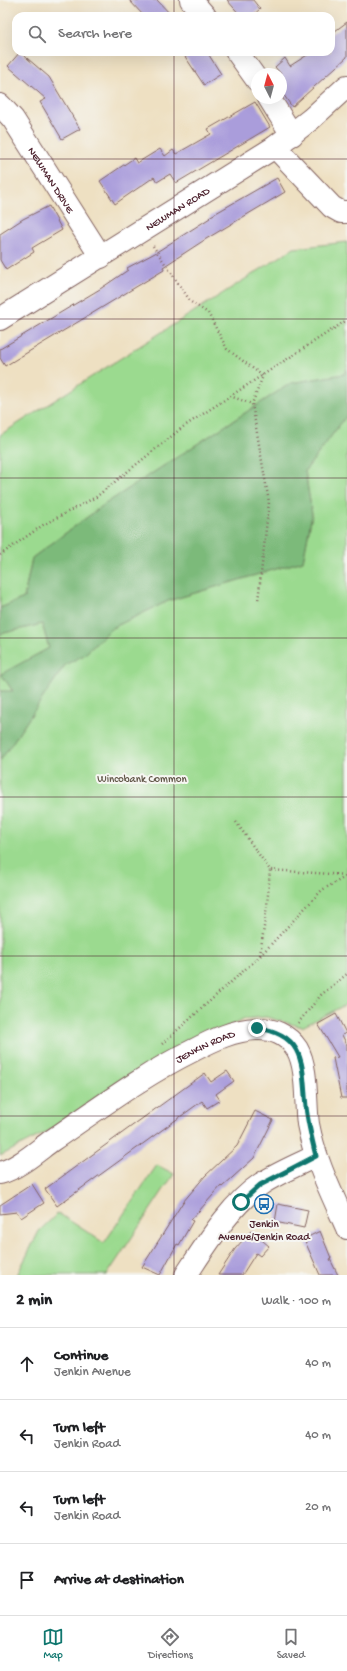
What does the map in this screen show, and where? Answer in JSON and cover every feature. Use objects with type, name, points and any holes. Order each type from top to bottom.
[{"type":"street","points":[[190,0],[201,12]]},
{"type":"street","points":[[240,56],[251,72]]},
{"type":"street","name":"NEWMAN ROAD","points":[[0,319],[101,257],[283,141],[347,86]]},
{"type":"street","points":[[271,104],[283,141],[332,207],[340,212],[347,212]]},
{"type":"street","name":"NEWMAN DRIVE","points":[[0,105],[13,119],[101,257]]},
{"type":"street","name":"JENKIN ROAD","points":[[0,1173],[24,1160],[118,1094],[159,1069],[211,1042],[236,1032],[257,1028],[274,1030],[286,1036]]},
{"type":"street","points":[[286,1036],[297,1050],[303,1067],[308,1124],[316,1156],[347,1228]]},
{"type":"street","points":[[186,1275],[220,1226],[241,1202],[260,1185],[316,1156]]},
{"type":"path","points":[[143,230],[191,302],[208,313],[227,349],[263,376]]},
{"type":"path","points":[[0,555],[43,525],[96,497],[183,428],[347,320]]},
{"type":"path","points":[[258,601],[269,502],[252,404],[263,376]]},
{"type":"path","points":[[230,396],[252,404]]},
{"type":"path","points":[[236,822],[270,870],[260,956]]},
{"type":"path","points":[[270,870],[347,876]]},
{"type":"path","points":[[159,1069],[157,1052],[162,1044],[260,956],[322,890],[347,876]]},
{"type":"path","points":[[286,1036],[302,1020],[321,995],[347,974]]},
{"type":"green space","points":[[347,242],[347,369],[344,374],[291,383],[105,504],[32,558],[24,598],[0,608],[0,435],[294,248]]},
{"type":"green space","points":[[347,369],[347,415],[305,471],[312,514],[303,561],[168,601],[112,628],[84,655],[65,665],[0,761],[0,691],[13,691],[1,674],[49,648],[42,624],[0,634],[0,608],[24,598],[32,558],[105,504],[291,383],[344,374]]},
{"type":"green space","name":"Wincobank Common","points":[[347,415],[347,1004],[302,1027],[266,1017],[243,1019],[45,1133],[0,1156],[0,761],[65,665],[84,655],[112,628],[168,601],[303,561],[312,514],[305,471]]},
{"type":"green space","points":[[42,624],[49,648],[2,674],[13,692],[0,691],[0,634]]},
{"type":"green space","points":[[157,1165],[174,1174],[107,1275],[17,1275],[39,1231],[58,1213],[104,1243]]},
{"type":"building","points":[[129,0],[157,0],[168,12],[140,12]]},
{"type":"building","points":[[227,0],[253,0],[260,9],[257,12],[238,12]]},
{"type":"building","points":[[347,22],[347,57],[292,107],[287,100],[287,68],[275,67],[285,58],[290,66],[306,56],[335,56],[335,31]]},
{"type":"building","points":[[17,56],[25,56],[49,77],[80,129],[62,139],[40,102],[46,99],[8,66]]},
{"type":"building","points":[[185,56],[210,56],[221,74],[204,85]]},
{"type":"building","points":[[252,104],[256,104],[270,127],[176,183],[170,174],[157,182],[154,177],[115,204],[100,181],[134,158],[137,163],[160,149],[165,156],[173,150],[176,154],[211,134],[208,129]]},
{"type":"building","points":[[277,178],[285,192],[206,239],[163,267],[164,270],[5,366],[0,358],[0,349],[100,289],[128,270],[127,268],[155,253],[210,218],[209,217]]},
{"type":"building","points":[[49,206],[62,230],[32,248],[34,252],[6,270],[0,260],[0,234],[23,219]]},
{"type":"building","points":[[336,1014],[346,1033],[342,1035],[347,1045],[347,1098],[341,1098],[333,1058],[338,1057],[318,1024]]},
{"type":"building","points":[[227,1071],[234,1081],[216,1094],[220,1100],[207,1108],[202,1101],[57,1206],[45,1189],[205,1073],[211,1082]]},
{"type":"building","points":[[255,1111],[273,1120],[254,1158],[222,1187],[221,1186],[191,1220],[193,1221],[179,1245],[177,1244],[160,1275],[142,1267],[183,1202],[205,1176],[237,1146]]},
{"type":"building","points":[[32,1184],[44,1203],[21,1218],[17,1212],[0,1214],[0,1205]]},
{"type":"building","points":[[278,1204],[308,1210],[304,1228],[275,1222]]},
{"type":"building","points":[[251,1231],[269,1246],[260,1256],[256,1253],[242,1275],[218,1275],[235,1249]]},
{"type":"building","points":[[320,1231],[331,1258],[330,1259],[338,1275],[320,1275],[304,1239]]},
{"type":"place","name":"Jenkin Avenue/Jenkin Road","points":[[264,1204]]},
{"type":"route","points":[[241,1202],[260,1185],[286,1170],[316,1156],[308,1124],[303,1067],[297,1050],[286,1036],[274,1030],[257,1028]]}]
